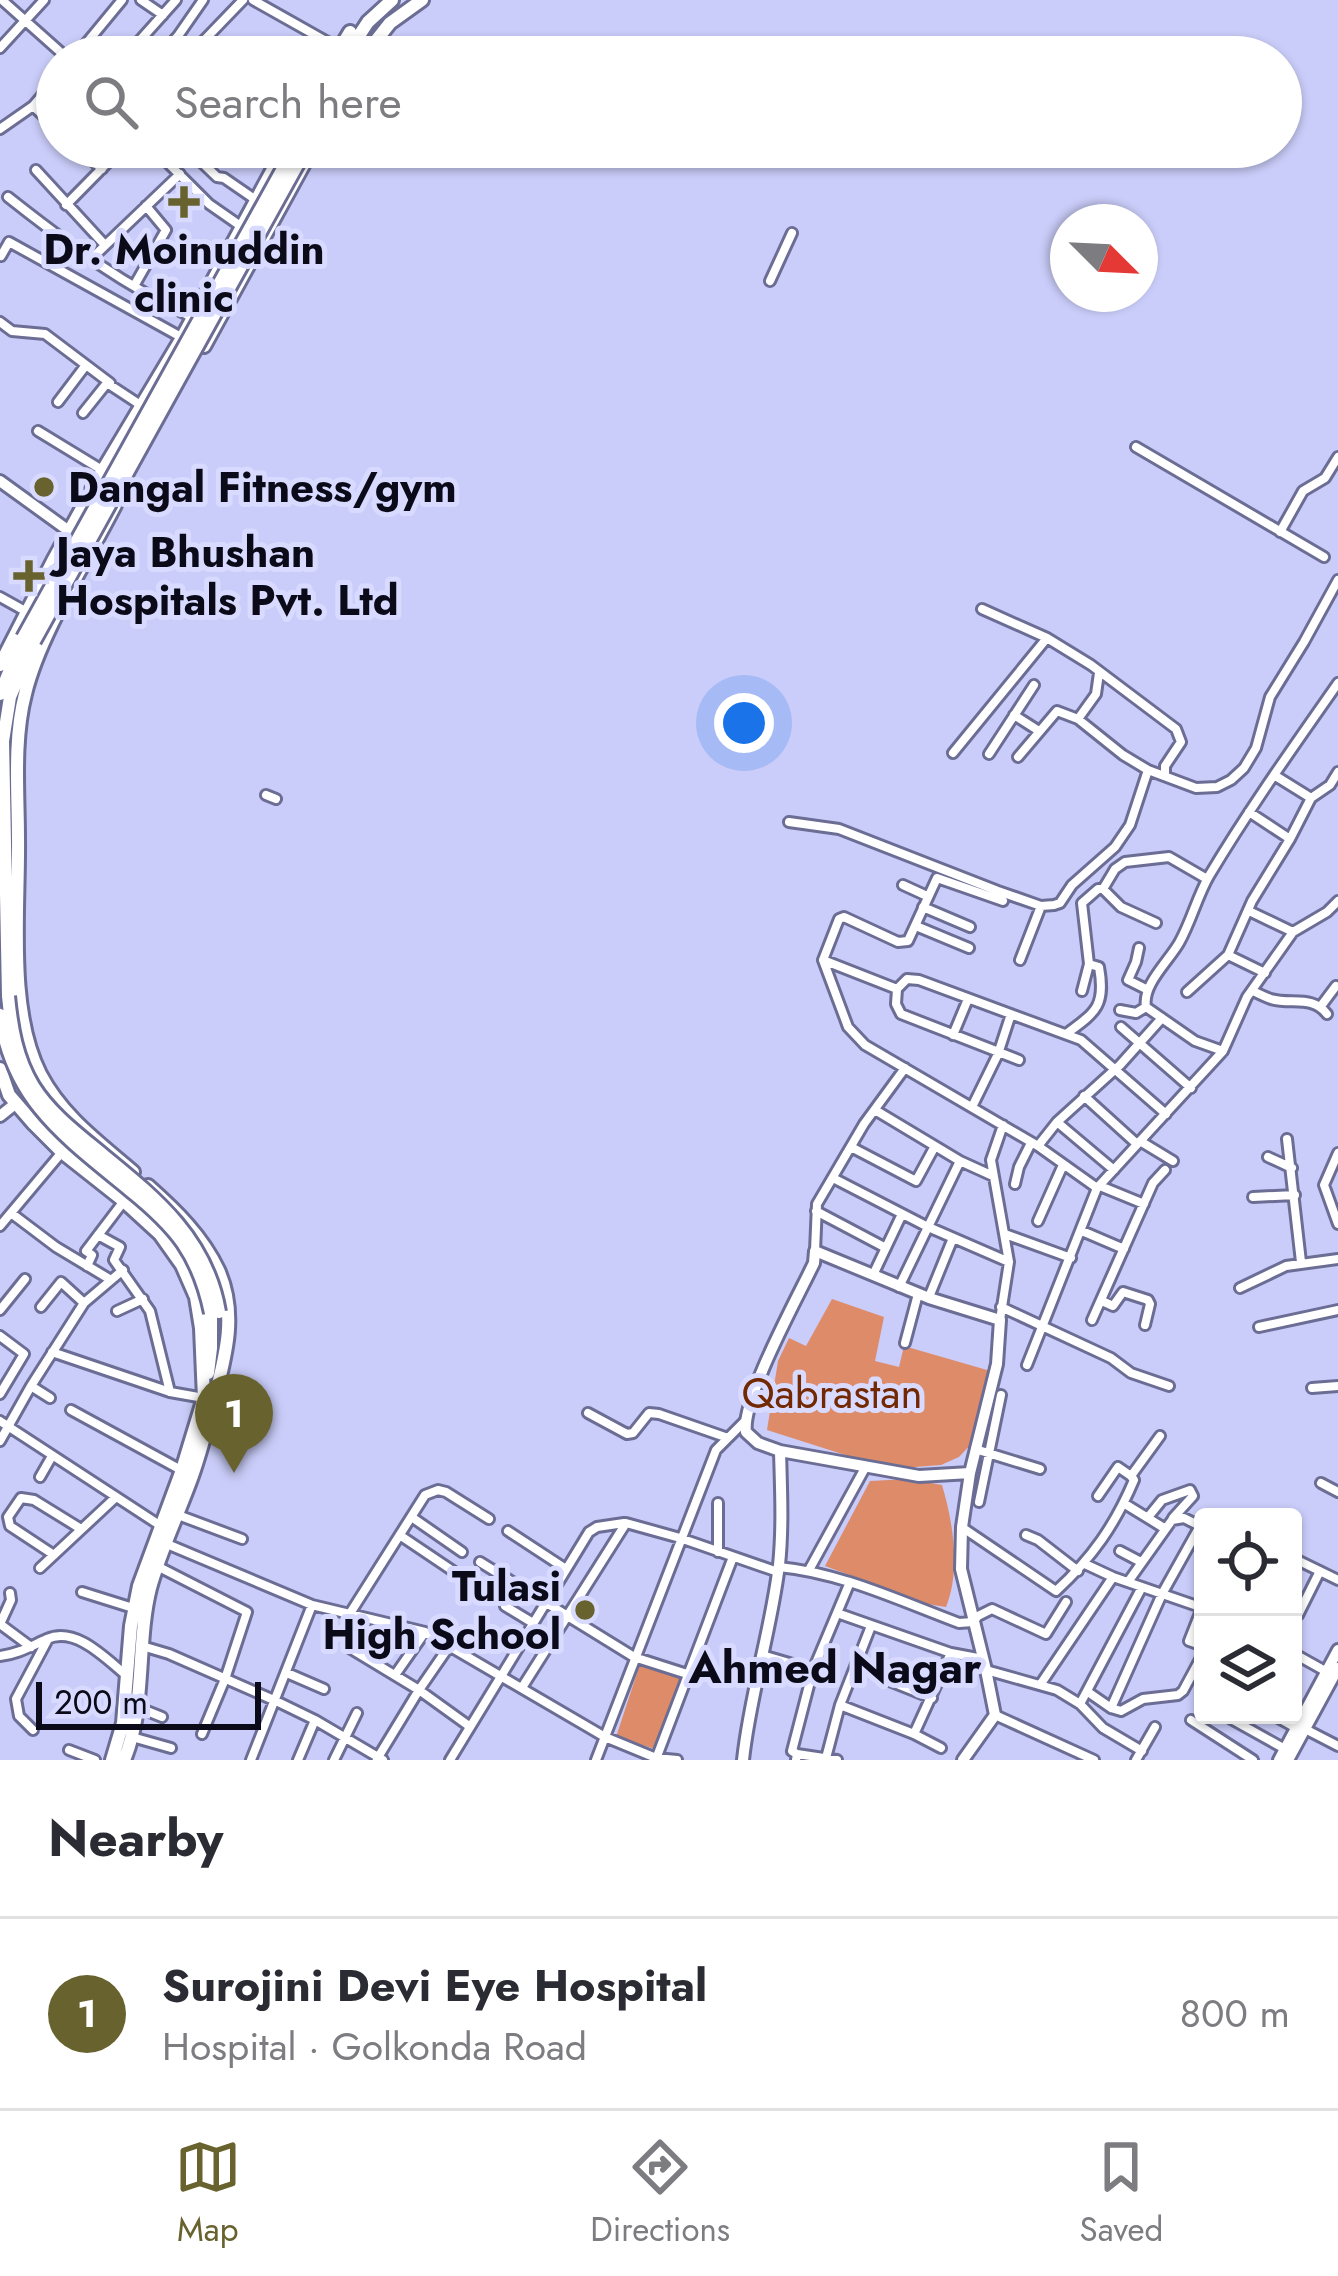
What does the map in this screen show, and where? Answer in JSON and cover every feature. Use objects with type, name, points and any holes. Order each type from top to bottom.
[{"type":"highway","points":[[353,36],[378,0]]},
{"type":"highway","points":[[356,36],[392,0]]},
{"type":"highway","points":[[372,36],[410,0]]},
{"type":"highway","points":[[378,36],[422,0]]},
{"type":"highway","points":[[0,665],[69,531],[182,338],[274,168]]},
{"type":"highway","points":[[0,694],[23,638],[283,168]]},
{"type":"highway","points":[[215,1313],[217,1294],[201,1255],[179,1222],[58,1117],[25,1070],[8,996],[3,741],[10,697],[22,664],[298,168]]},
{"type":"highway","points":[[112,1760],[123,1723],[139,1586],[226,1357],[227,1308],[218,1269],[199,1237],[180,1214],[88,1134],[51,1093],[38,1070],[23,1017],[19,971],[21,715],[47,637],[299,168]]},
{"type":"highway","points":[[158,379],[178,391]]},
{"type":"highway","points":[[0,1015],[16,1073],[37,1107],[184,1244],[215,1313],[221,1349],[190,1483],[157,1566],[142,1627],[131,1737],[124,1760]]},
{"type":"highway","points":[[0,1070],[8,1096],[68,1156],[160,1234],[182,1265],[196,1297],[210,1396]]},
{"type":"highway","points":[[68,1156],[88,1134]]},
{"type":"street","points":[[2,0],[46,36]]},
{"type":"street","points":[[0,48],[44,0]]},
{"type":"street","points":[[89,36],[122,0]]},
{"type":"street","points":[[141,0],[163,15]]},
{"type":"street","points":[[144,36],[176,0]]},
{"type":"street","points":[[178,36],[202,0]]},
{"type":"street","points":[[208,36],[243,0]]},
{"type":"street","points":[[253,0],[311,36]]},
{"type":"street","points":[[0,129],[36,102]]},
{"type":"street","points":[[33,106],[36,109]]},
{"type":"street","points":[[174,168],[208,203],[242,226]]},
{"type":"street","points":[[208,168],[256,200]]},
{"type":"street","points":[[66,205],[102,169]]},
{"type":"street","points":[[36,170],[104,244]]},
{"type":"street","points":[[91,259],[180,174]]},
{"type":"street","points":[[8,197],[91,259],[155,300],[193,317]]},
{"type":"street","points":[[134,286],[166,230],[146,206]]},
{"type":"street","points":[[770,281],[792,232]]},
{"type":"street","points":[[1,256],[9,242],[182,338]]},
{"type":"street","points":[[0,322],[12,331],[45,334],[142,406]]},
{"type":"street","points":[[58,402],[86,364]]},
{"type":"street","points":[[83,413],[110,383]]},
{"type":"street","points":[[38,431],[103,470]]},
{"type":"street","points":[[1136,447],[1324,557]]},
{"type":"street","points":[[1280,532],[1303,490],[1325,478],[1338,457]]},
{"type":"street","points":[[1,484],[69,531]]},
{"type":"street","points":[[1018,757],[1057,711],[1078,719],[1148,770],[1196,788],[1217,787],[1231,780],[1256,748],[1274,688],[1338,580]]},
{"type":"street","points":[[0,598],[26,612]]},
{"type":"street","points":[[982,609],[1048,638],[1176,729],[1180,742],[1165,766],[1166,775]]},
{"type":"street","points":[[952,753],[1048,638]]},
{"type":"street","points":[[1078,719],[1096,694],[1099,671]]},
{"type":"street","points":[[1223,1051],[1195,1041],[1146,1007],[1144,999],[1180,941],[1207,880],[1338,683]]},
{"type":"street","points":[[989,754],[1034,685]]},
{"type":"street","points":[[1014,716],[1039,731]]},
{"type":"street","points":[[789,823],[848,832],[1041,906],[1060,904],[1072,885],[1115,848],[1130,825],[1148,770]]},
{"type":"street","points":[[1187,992],[1228,955],[1252,901],[1311,798],[1330,785],[1338,772]]},
{"type":"street","points":[[1274,775],[1311,798]]},
{"type":"street","points":[[1250,812],[1290,839]]},
{"type":"street","points":[[1082,991],[1089,964],[1082,903],[1115,869],[1124,862],[1168,857],[1207,880]]},
{"type":"street","points":[[1004,901],[937,878],[908,941],[898,942],[844,917],[839,919],[823,960],[848,1027],[866,1045],[1099,1187],[1144,1204]]},
{"type":"street","points":[[903,885],[928,896]]},
{"type":"street","points":[[1100,889],[1121,907],[1156,923]]},
{"type":"street","points":[[1027,1365],[1099,1187],[1223,1051],[1247,997],[1293,932],[1338,901]]},
{"type":"street","points":[[1020,960],[1041,906]]},
{"type":"street","points":[[923,907],[970,927]]},
{"type":"street","points":[[1249,911],[1293,932]]},
{"type":"street","points":[[916,926],[969,948]]},
{"type":"street","points":[[1139,948],[1128,980],[1148,990]]},
{"type":"street","points":[[1228,955],[1265,973]]},
{"type":"street","points":[[823,960],[897,989]]},
{"type":"street","points":[[1069,1036],[1100,1003],[1100,967],[1089,964]]},
{"type":"street","points":[[1019,1060],[902,1014],[896,1004],[897,989],[907,979],[919,980],[1082,1040],[1166,1114]]},
{"type":"street","points":[[1253,991],[1274,1000],[1307,1001],[1324,1010],[1336,986]]},
{"type":"street","points":[[953,1034],[968,999]]},
{"type":"street","points":[[1120,1010],[1136,1013],[1146,1007]]},
{"type":"street","points":[[972,1107],[1011,1015]]},
{"type":"street","points":[[1015,1184],[1019,1167],[1035,1144],[1162,1018]]},
{"type":"street","points":[[1121,1027],[1191,1088]]},
{"type":"street","points":[[905,1068],[851,1147],[816,1210],[814,1263],[752,1394],[744,1422],[746,1432],[758,1443],[780,1451],[919,1475],[970,1473]]},
{"type":"street","points":[[0,1116],[8,1096]]},
{"type":"street","points":[[1084,1096],[1138,1142],[1173,1161]]},
{"type":"street","points":[[875,1110],[994,1176]]},
{"type":"street","points":[[1057,1122],[1114,1170]]},
{"type":"street","points":[[968,1759],[995,1715],[961,1569],[970,1473],[997,1364],[1009,1262],[991,1160],[1003,1125]]},
{"type":"street","points":[[1287,1139],[1301,1262]]},
{"type":"street","points":[[851,1147],[916,1181],[935,1146]]},
{"type":"street","points":[[1338,1153],[1324,1185],[1338,1224]]},
{"type":"street","points":[[1,1223],[68,1156]]},
{"type":"street","points":[[1268,1157],[1292,1168]]},
{"type":"street","points":[[899,1287],[960,1161]]},
{"type":"street","points":[[1038,1221],[1063,1165]]},
{"type":"street","points":[[1092,1320],[1154,1183],[1165,1170]]},
{"type":"street","points":[[833,1178],[1009,1262]]},
{"type":"street","points":[[1253,1197],[1295,1196]]},
{"type":"street","points":[[87,1267],[92,1256],[86,1251],[124,1201]]},
{"type":"street","points":[[816,1210],[886,1249]]},
{"type":"street","points":[[11,1213],[110,1280]]},
{"type":"street","points":[[873,1276],[902,1214]]},
{"type":"street","points":[[1082,1231],[1124,1250]]},
{"type":"street","points":[[1004,1234],[1071,1258]]},
{"type":"street","points":[[98,1235],[120,1247],[114,1260],[150,1311],[170,1392]]},
{"type":"street","points":[[905,1343],[953,1238]]},
{"type":"street","points":[[815,1251],[923,1296],[1044,1327],[1111,1358],[1131,1373],[1169,1386]]},
{"type":"street","points":[[1240,1288],[1286,1266],[1338,1259]]},
{"type":"street","points":[[0,1441],[84,1303],[123,1270]]},
{"type":"street","points":[[0,1310],[25,1279]]},
{"type":"street","points":[[41,1307],[61,1282],[84,1303]]},
{"type":"street","points":[[1102,1301],[1113,1306],[1123,1292],[1148,1300],[1145,1325]]},
{"type":"street","points":[[117,1311],[142,1299]]},
{"type":"street","points":[[1259,1327],[1338,1310]]},
{"type":"street","points":[[0,1336],[24,1354],[0,1394]]},
{"type":"street","points":[[52,1352],[170,1392],[210,1396]]},
{"type":"street","points":[[31,1386],[50,1398]]},
{"type":"street","points":[[1312,1388],[1338,1386]]},
{"type":"street","points":[[980,1502],[1001,1395]]},
{"type":"street","points":[[71,1410],[182,1470]]},
{"type":"street","points":[[588,1413],[627,1434],[649,1413],[728,1438]]},
{"type":"street","points":[[0,1420],[160,1526]]},
{"type":"street","points":[[596,1760],[716,1450],[744,1422]]},
{"type":"street","points":[[1131,1477],[1160,1436]]},
{"type":"street","points":[[975,1449],[1040,1469]]},
{"type":"street","points":[[742,1760],[778,1570],[780,1451]]},
{"type":"street","points":[[40,1477],[52,1456]]},
{"type":"street","points":[[962,1527],[1056,1592],[1082,1567],[1134,1480],[1118,1467],[1098,1496]]},
{"type":"street","points":[[809,1570],[866,1468]]},
{"type":"street","points":[[349,1615],[425,1495],[438,1490],[489,1519]]},
{"type":"street","points":[[1128,1582],[1164,1528],[1193,1496],[1190,1490],[1162,1500],[1149,1516]]},
{"type":"street","points":[[53,1555],[10,1526],[8,1516],[22,1498],[34,1500],[81,1529]]},
{"type":"street","points":[[40,1568],[115,1498]]},
{"type":"street","points":[[718,1503],[718,1552]]},
{"type":"street","points":[[1124,1503],[1164,1528]]},
{"type":"street","points":[[177,1514],[242,1539]]},
{"type":"street","points":[[413,1518],[462,1552]]},
{"type":"street","points":[[1172,1520],[1194,1523]]},
{"type":"street","points":[[522,1687],[626,1523]]},
{"type":"street","points":[[450,1760],[589,1532],[597,1527],[626,1523],[778,1570],[809,1570],[959,1623],[973,1622],[992,1610],[1046,1634],[1066,1602]]},
{"type":"street","points":[[508,1532],[566,1569]]},
{"type":"street","points":[[1026,1535],[1082,1567],[1194,1605]]},
{"type":"street","points":[[401,1536],[465,1580]]},
{"type":"street","points":[[1111,1708],[1162,1594],[1194,1540]]},
{"type":"street","points":[[165,1544],[312,1605],[425,1632],[605,1737],[656,1759],[677,1760]]},
{"type":"street","points":[[1120,1551],[1141,1562]]},
{"type":"street","points":[[656,1759],[733,1557]]},
{"type":"street","points":[[480,1562],[634,1657],[687,1674]]},
{"type":"street","points":[[1302,1565],[1338,1580]]},
{"type":"street","points":[[157,1566],[248,1612],[202,1734]]},
{"type":"street","points":[[1302,1607],[1320,1571]]},
{"type":"street","points":[[1040,1685],[1113,1577]]},
{"type":"street","points":[[850,1582],[813,1670],[792,1751],[796,1757],[832,1759],[840,1705],[871,1626]]},
{"type":"street","points":[[1080,1704],[1142,1586]]},
{"type":"street","points":[[82,1592],[135,1609]]},
{"type":"street","points":[[10,1593],[0,1624],[31,1647]]},
{"type":"street","points":[[251,1760],[312,1605]]},
{"type":"street","points":[[505,1606],[533,1623]]},
{"type":"street","points":[[837,1613],[1057,1690],[1139,1756],[1155,1727]]},
{"type":"street","points":[[394,1675],[425,1632]]},
{"type":"street","points":[[0,1657],[58,1636],[78,1640],[128,1676]]},
{"type":"street","points":[[33,1730],[19,1716],[16,1699],[49,1638]]},
{"type":"street","points":[[142,1646],[315,1720],[379,1759],[450,1645]]},
{"type":"street","points":[[348,1647],[470,1726]]},
{"type":"street","points":[[1237,1724],[1284,1757],[1332,1670],[1338,1650]]},
{"type":"street","points":[[914,1734],[951,1653]]},
{"type":"street","points":[[762,1655],[813,1670]]},
{"type":"street","points":[[1302,1657],[1332,1670]]},
{"type":"street","points":[[1088,1692],[1121,1711],[1143,1699],[1180,1694],[1194,1667]]},
{"type":"street","points":[[286,1672],[324,1689]]},
{"type":"street","points":[[887,1679],[932,1698]]},
{"type":"street","points":[[840,1705],[941,1748]]},
{"type":"street","points":[[135,1707],[162,1717]]},
{"type":"street","points":[[334,1760],[357,1713]]},
{"type":"street","points":[[995,1715],[1094,1760]]},
{"type":"street","points":[[298,1760],[315,1720]]},
{"type":"street","points":[[1191,1720],[1252,1760]]},
{"type":"street","points":[[1292,1724],[1338,1746]]},
{"type":"street","points":[[131,1737],[171,1748]]},
{"type":"street","points":[[69,1750],[95,1760]]},
{"type":"green space","name":"Qabrastan","points":[[832,1299],[884,1317],[875,1361],[899,1367],[904,1346],[994,1372],[973,1442],[959,1457],[941,1465],[889,1469],[767,1430],[778,1361],[789,1338],[806,1346]]},
{"type":"green space","name":"Qabrastan","points":[[908,1479],[942,1485],[954,1546],[946,1607],[825,1566],[870,1481]]},
{"type":"green space","points":[[640,1664],[681,1677],[655,1749],[616,1737]]},
{"type":"place","name":"Dr. Moinuddin clinic","points":[[184,202]]},
{"type":"place","name":"Dangal Fitness/gym","points":[[44,487]]},
{"type":"place","name":"Jaya Bhushan Hospitals Pvt. Ltd","points":[[29,576]]},
{"type":"place","name":"Surojini Devi Eye Hospital","points":[[234,1473]]},
{"type":"place","name":"Tulasi High School","points":[[585,1610]]},
{"type":"district","name":"Ahmed Nagar","points":[[835,1667]]}]
